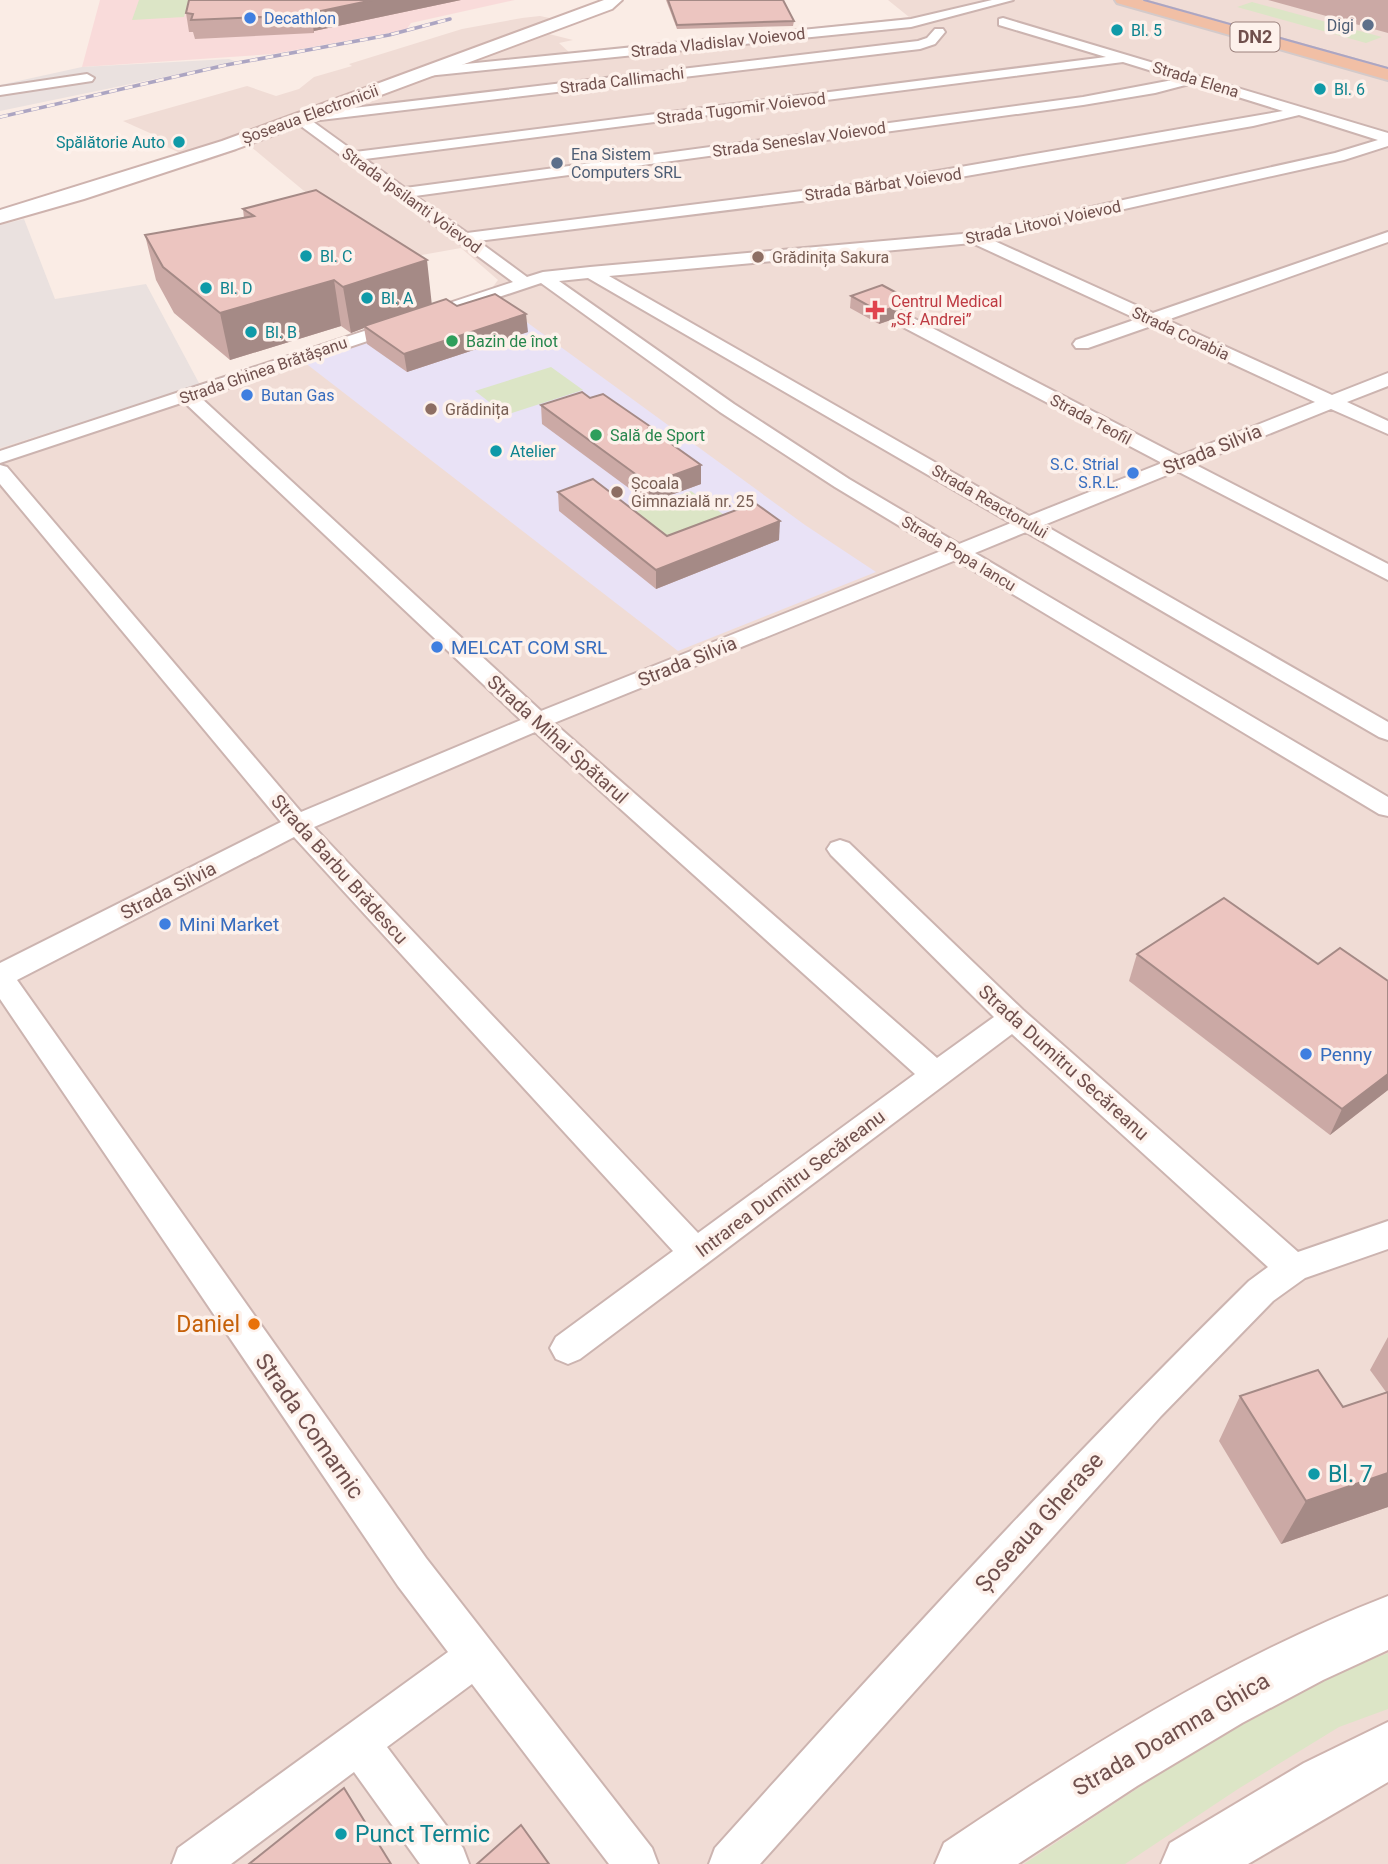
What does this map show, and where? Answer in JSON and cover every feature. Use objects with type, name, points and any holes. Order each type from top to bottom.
[{"type":"main road","name":"DN2","points":[[1123,0],[1388,75]]},
{"type":"main road","name":"DN2","points":[[1172,0],[1388,60]]},
{"type":"street","name":"Șoseaua Electronicii","points":[[0,217],[142,175],[608,5],[614,0]]},
{"type":"street","name":"Strada Vladislav Voievod","points":[[427,72],[911,23],[1007,0]]},
{"type":"street","points":[[983,7],[1003,22]]},
{"type":"street","points":[[985,26],[1003,22]]},
{"type":"street","name":"Strada Elena","points":[[1003,22],[1388,139]]},
{"type":"street","name":"Strada Callimachi","points":[[299,118],[920,45],[945,31],[911,23]]},
{"type":"street","name":"Strada Tugomir Voievod","points":[[355,156],[1126,58]]},
{"type":"street","points":[[0,91],[87,78]]},
{"type":"street","name":"Strada Seneslav Voievod","points":[[402,193],[1083,101],[1155,89],[1195,79]]},
{"type":"street","name":"Strada Bărbat Voievod","points":[[463,238],[886,185],[1253,122],[1300,111]]},
{"type":"street","name":"Strada Ipsilanti Voievod","points":[[299,118],[355,156],[463,238],[533,279]]},
{"type":"street","name":"Strada Litovoi Voievod","points":[[533,279],[974,239],[1339,158],[1388,139]]},
{"type":"street","points":[[1371,147],[1388,152]]},
{"type":"street","points":[[1082,344],[1388,237]]},
{"type":"street","name":"Strada Corabia","points":[[974,239],[1388,428]]},
{"type":"street","name":"Strada Reactorului","points":[[590,272],[1028,522],[1388,732]]},
{"type":"street","name":"Strada Ghinea Brătășanu","points":[[0,457],[533,279]]},
{"type":"street","name":"Strada Popa Iancu","points":[[533,279],[780,444],[1388,808]]},
{"type":"street","name":"Strada Teofil","points":[[907,322],[1388,573]]},
{"type":"street","name":"Strada Silvia","points":[[0,976],[297,824],[538,722],[1028,522],[1388,379]]},
{"type":"street","name":"Strada Mihai Spătarul","points":[[188,396],[538,722],[936,1075]]},
{"type":"street","name":"Strada Barbu Brădescu","points":[[0,471],[297,824],[696,1253]]},
{"type":"street","name":"Strada Dumitru Secăreanu","points":[[841,849],[1013,1018],[1293,1268]]},
{"type":"street","name":"Strada Comarnic","points":[[0,976],[360,1498],[475,1657],[636,1864]]},
{"type":"street","name":"Intrarea Dumitru Secăreanu","points":[[568,1348],[1013,1018]]},
{"type":"street","name":"Șoseaua Gherase","points":[[732,1864],[841,1739],[1148,1404],[1261,1292],[1293,1268],[1388,1235]]},
{"type":"street","name":"Strada Doamna Ghica","points":[[965,1864],[1058,1800],[1240,1691],[1388,1623]]},
{"type":"street","points":[[194,1864],[475,1657]]},
{"type":"street","points":[[358,1743],[447,1864]]},
{"type":"street","points":[[1191,1864],[1325,1784],[1388,1751]]},
{"type":"shaded area","points":[[100,0],[515,0],[411,23],[406,30],[273,54],[82,67]]},
{"type":"shaded area","points":[[888,0],[1388,0],[1388,1864],[0,1864],[0,448],[489,292],[498,280],[461,248],[388,261],[250,146],[202,163],[154,141],[161,138],[123,121],[247,86],[276,96],[299,89],[314,77],[352,66],[349,64],[462,29],[522,18],[540,16],[559,20],[567,26],[549,34],[573,40],[559,43],[570,53],[909,17]]},
{"type":"shaded area","points":[[229,59],[237,62],[0,111],[0,85],[82,67]]},
{"type":"shaded area","points":[[24,219],[55,299],[146,284],[200,385],[0,448],[0,225]]},
{"type":"shaded area","name":"Școala Gimnazială nr. 25","points":[[495,299],[805,525],[876,572],[678,651],[304,362]]},
{"type":"green space","points":[[139,0],[189,0],[184,17],[132,20]]},
{"type":"green space","points":[[1252,2],[1382,37],[1366,43],[1237,7]]},
{"type":"green space","points":[[551,367],[583,390],[506,415],[475,391]]},
{"type":"green space","points":[[691,491],[738,525],[671,551],[625,515]]},
{"type":"green space","points":[[1388,1653],[1388,1709],[1339,1727],[1238,1789],[1125,1864],[1024,1864],[1200,1748],[1292,1697]]},
{"type":"building","points":[[189,0],[373,0],[311,15],[191,20],[193,14],[186,13]]},
{"type":"building","points":[[668,0],[783,0],[794,21],[677,25]]},
{"type":"building","points":[[316,190],[427,260],[343,287],[334,280],[220,313],[163,267],[145,235],[254,216],[243,209]]},
{"type":"building","points":[[882,285],[912,301],[880,312],[851,296]]},
{"type":"building","points":[[495,294],[526,314],[404,354],[364,326],[446,299],[457,306]]},
{"type":"building","points":[[582,392],[590,398],[603,394],[701,465],[649,484],[541,405]]},
{"type":"building","points":[[593,479],[667,536],[755,503],[780,521],[656,570],[558,492]]},
{"type":"building","name":"Penny","points":[[1224,898],[1318,964],[1340,948],[1388,981],[1388,1074],[1342,1109],[1137,954]]},
{"type":"building","points":[[1318,1370],[1343,1407],[1388,1392],[1388,1473],[1306,1501],[1240,1396]]},
{"type":"building","name":"Punct Termic","points":[[344,1788],[391,1864],[249,1864]]},
{"type":"building","points":[[521,1825],[549,1864],[477,1864]]},
{"type":"tram line","points":[[1144,0],[1388,68]]},
{"type":"railway","points":[[0,117],[226,65],[389,35],[450,19]]},
{"type":"place","name":"Decathlon","points":[[250,18]]},
{"type":"place","name":"Digi","points":[[1368,25]]},
{"type":"place","name":"Bl. 5","points":[[1117,30]]},
{"type":"place","name":"Bl. 6","points":[[1320,89]]},
{"type":"place","name":"Spălătorie Auto","points":[[179,142]]},
{"type":"place","name":"Ena Sistem Computers SRL","points":[[557,163]]},
{"type":"place","name":"Bl. C","points":[[306,256]]},
{"type":"place","name":"Grădinița Sakura","points":[[758,257]]},
{"type":"place","name":"Bl. D","points":[[206,288]]},
{"type":"place","name":"Bl. A","points":[[367,298]]},
{"type":"place","name":"Centrul Medical „Sf. Andrei”","points":[[875,310]]},
{"type":"place","name":"Bl. B","points":[[251,332]]},
{"type":"place","name":"Bazin de înot","points":[[452,341]]},
{"type":"place","name":"Butan Gas","points":[[247,395]]},
{"type":"place","name":"Grădinița","points":[[431,409]]},
{"type":"place","name":"Sală de Sport","points":[[596,435]]},
{"type":"place","name":"Atelier","points":[[496,451]]},
{"type":"place","name":"S.C. Strial S.R.L.","points":[[1133,473]]},
{"type":"place","name":"Școala Gimnazială nr. 25","points":[[617,492]]},
{"type":"place","name":"MELCAT COM SRL","points":[[437,647]]},
{"type":"place","name":"Mini Market","points":[[165,924]]},
{"type":"place","name":"Penny","points":[[1306,1054]]},
{"type":"place","name":"Daniel","points":[[254,1324]]},
{"type":"place","name":"Bl. 7","points":[[1314,1474]]},
{"type":"place","name":"Punct Termic","points":[[341,1834]]}]
